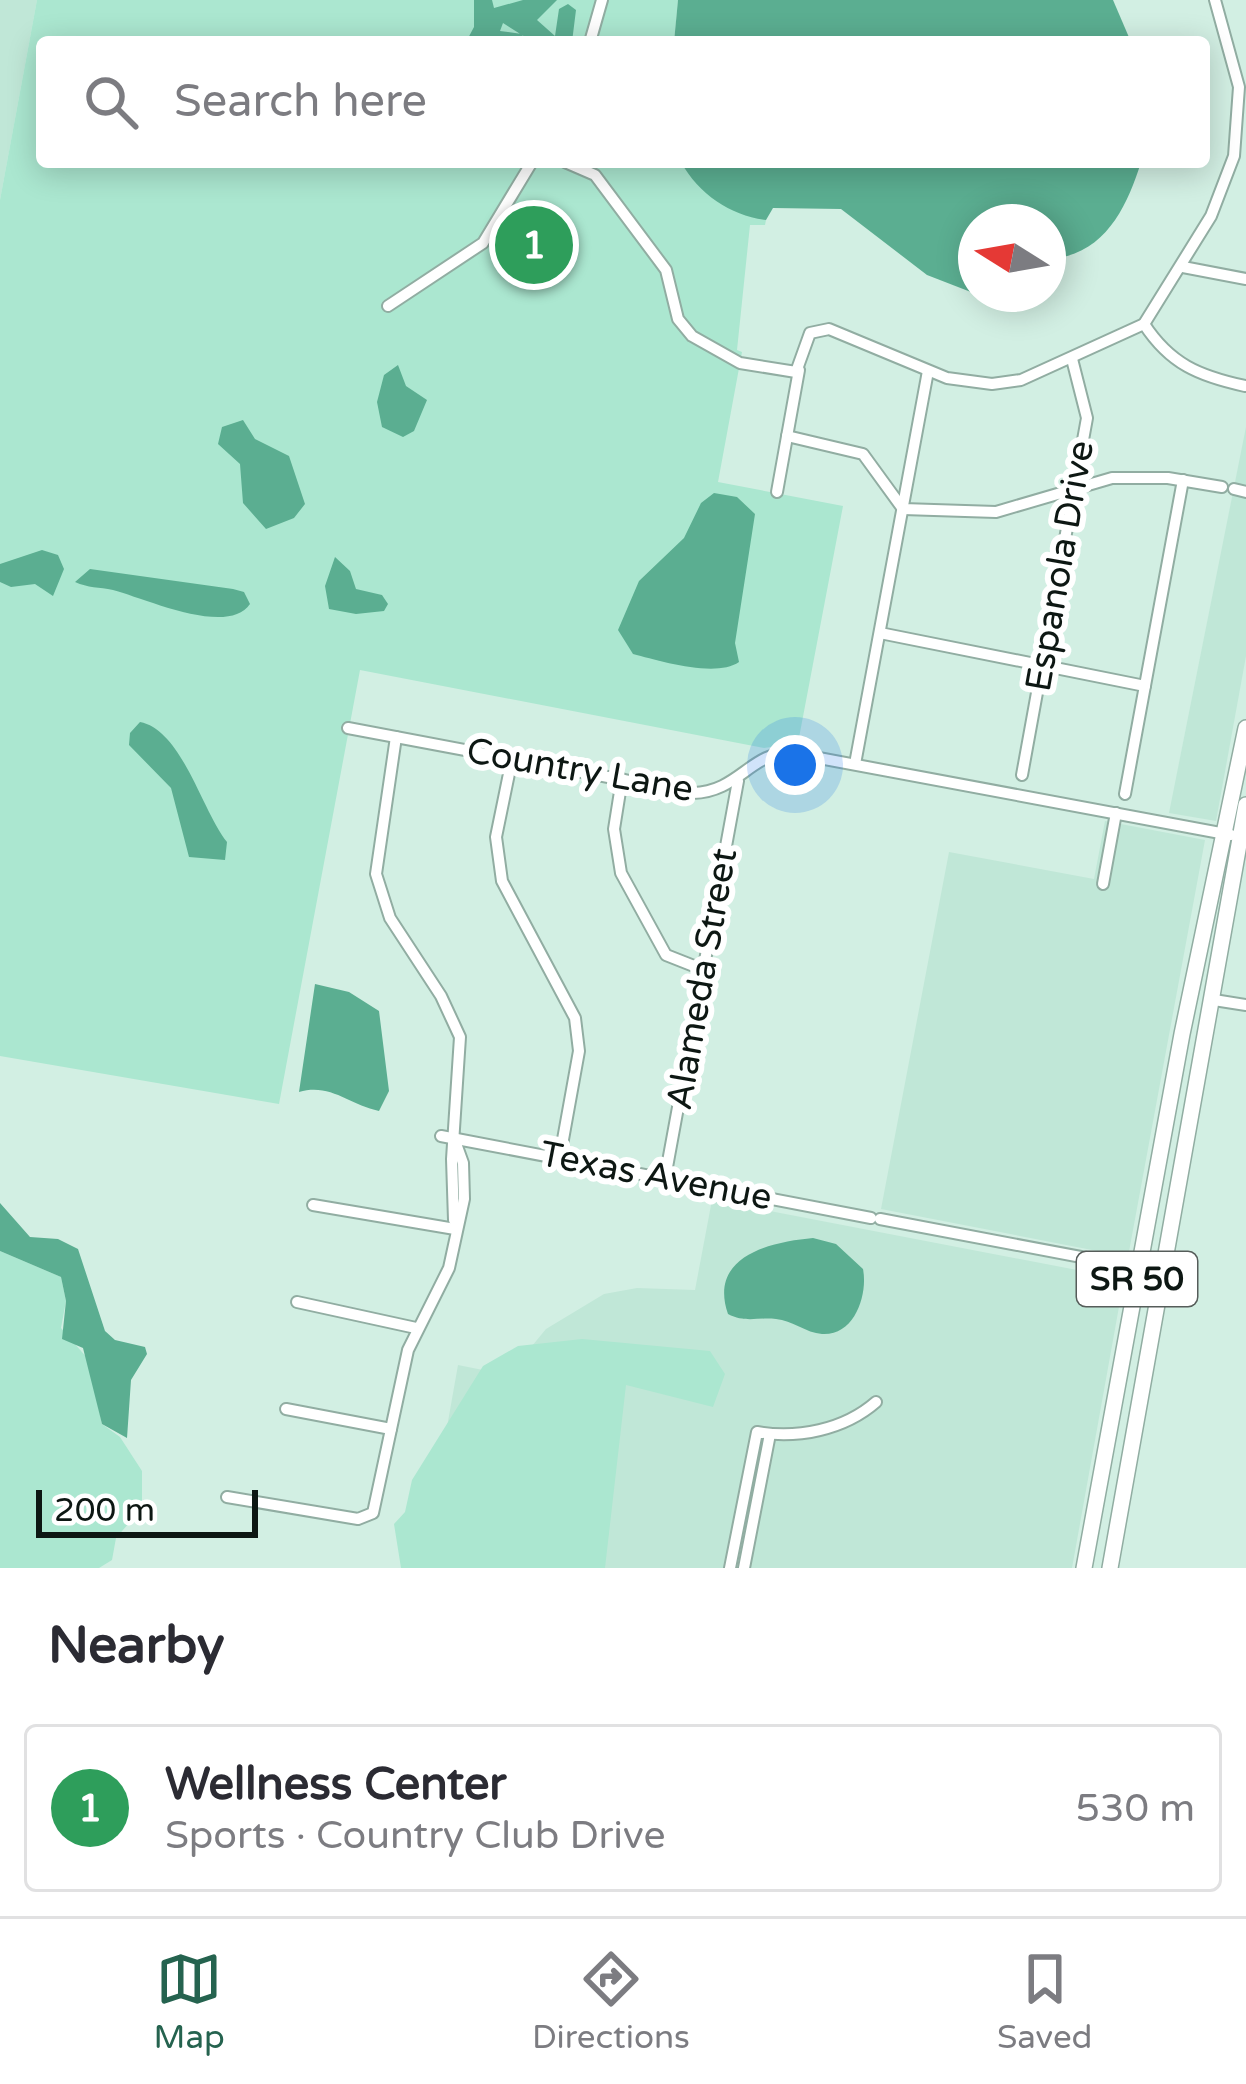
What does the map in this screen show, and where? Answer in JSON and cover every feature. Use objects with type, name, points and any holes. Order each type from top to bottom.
[{"type":"highway","name":"SR 50","points":[[1110,1568],[1214,1000],[1237,836],[1246,728]]},
{"type":"highway","name":"SR 50","points":[[1084,1568],[1168,1108],[1246,806]]},
{"type":"highway","points":[[1139,1268],[1150,1275],[1157,1309]]},
{"type":"street","points":[[592,36],[602,0]]},
{"type":"street","points":[[777,492],[807,338],[821,328],[928,371],[992,384],[1021,380],[1144,324],[1183,267],[1226,184],[1239,120],[1233,50],[1215,0]]},
{"type":"street","points":[[388,306],[483,243],[528,168]]},
{"type":"street","points":[[579,168],[595,175],[666,270],[678,320],[692,336],[740,363],[791,373],[800,367]]},
{"type":"street","points":[[1183,267],[1246,278]]},
{"type":"street","points":[[1144,324],[1169,357],[1186,368],[1245,386]]},
{"type":"street","name":"Espanola Drive","points":[[1022,775],[1087,418],[1072,359]]},
{"type":"street","points":[[855,764],[928,371]]},
{"type":"street","points":[[788,436],[863,454],[903,508]]},
{"type":"street","points":[[903,508],[996,512],[1112,478],[1183,480],[1234,489]]},
{"type":"street","points":[[1125,794],[1183,480]]},
{"type":"street","points":[[880,633],[1145,686]]},
{"type":"street","name":"Country Lane","points":[[348,728],[693,793],[738,781],[758,761],[780,752],[1237,836]]},
{"type":"street","points":[[227,1497],[358,1519],[373,1513],[416,1328],[449,1268],[455,1229],[448,1137],[460,1037],[441,996],[389,918],[376,874],[396,737]]},
{"type":"street","points":[[512,759],[497,860],[502,880],[570,1006],[578,1036],[560,1156]]},
{"type":"street","points":[[622,779],[614,829],[621,872],[666,955],[704,970]]},
{"type":"street","name":"Alameda Street","points":[[665,1178],[738,781]]},
{"type":"street","points":[[1102,884],[1116,813]]},
{"type":"street","points":[[1214,1000],[1246,1005]]},
{"type":"street","points":[[1168,1108],[1194,1113]]},
{"type":"street","name":"Texas Avenue","points":[[448,1137],[1139,1268]]},
{"type":"street","points":[[313,1205],[455,1229]]},
{"type":"street","points":[[297,1302],[416,1328]]},
{"type":"street","points":[[1121,1368],[1146,1372]]},
{"type":"street","points":[[764,1433],[837,1426],[875,1402]]},
{"type":"street","points":[[286,1409],[391,1429]]},
{"type":"street","points":[[730,1568],[764,1433]]},
{"type":"street","points":[[744,1568],[764,1433]]},
{"type":"shaded area","points":[[0,0],[37,0],[0,200]]},
{"type":"shaded area","points":[[37,0],[678,0],[675,36],[36,36],[36,168],[689,168],[746,213],[766,220],[765,225],[750,225],[737,350],[742,352],[718,482],[843,506],[798,743],[764,748],[360,670],[279,1104],[0,1056],[0,200]]},
{"type":"shaded area","points":[[474,0],[492,0],[494,8],[523,0],[557,0],[537,20],[555,36],[469,36]]},
{"type":"shaded area","points":[[678,0],[1113,0],[1128,36],[675,36]]},
{"type":"shaded area","points":[[568,4],[576,10],[573,36],[555,36],[559,9]]},
{"type":"shaded area","points":[[685,168],[1139,168],[1114,222],[1092,244],[1066,256],[1066,204],[958,204],[958,287],[927,275],[841,209],[773,208],[766,220],[729,209],[707,194]]},
{"type":"shaded area","points":[[398,365],[406,386],[427,400],[414,431],[403,437],[382,427],[377,402],[384,375]]},
{"type":"shaded area","points":[[243,420],[255,439],[289,456],[305,504],[294,518],[266,529],[243,503],[240,464],[218,444],[222,427]]},
{"type":"shaded area","points":[[1246,427],[1246,656],[1216,821],[1169,813]]},
{"type":"shaded area","points":[[714,493],[737,497],[755,514],[735,643],[739,662],[702,668],[633,654],[618,630],[639,581],[684,538],[701,503]]},
{"type":"shaded area","points":[[42,550],[58,555],[64,569],[53,596],[35,584],[11,587],[0,582],[0,564]]},
{"type":"shaded area","points":[[335,557],[350,571],[356,589],[382,595],[388,604],[384,611],[356,614],[329,609],[325,586]]},
{"type":"shaded area","points":[[90,569],[233,589],[244,592],[250,604],[224,617],[185,612],[75,582]]},
{"type":"shaded area","points":[[140,722],[155,728],[179,755],[227,842],[225,860],[189,857],[171,788],[129,745],[130,733]]},
{"type":"shaded area","points":[[1105,821],[1205,840],[1128,1257],[881,1209],[949,852],[1094,879]]},
{"type":"shaded area","points":[[315,984],[349,992],[379,1011],[389,1091],[379,1111],[330,1092],[299,1092]]},
{"type":"shaded area","points":[[712,1200],[1124,1279],[1072,1568],[422,1568],[458,1365],[508,1375],[546,1329],[604,1294],[637,1288],[695,1290]]},
{"type":"shaded area","points":[[0,1203],[30,1237],[58,1239],[78,1249],[105,1331],[115,1340],[145,1347],[147,1354],[131,1380],[127,1438],[102,1424],[83,1348],[62,1339],[66,1301],[61,1277],[0,1251]]},
{"type":"shaded area","points":[[813,1238],[836,1244],[863,1269],[861,1301],[851,1321],[822,1334],[782,1320],[728,1314],[724,1294],[735,1266],[762,1249]]},
{"type":"shaded area","points":[[0,1251],[61,1277],[66,1301],[61,1328],[88,1359],[102,1424],[120,1437],[142,1471],[142,1508],[116,1538],[112,1560],[99,1568],[0,1568]]},
{"type":"shaded area","points":[[582,1339],[710,1351],[725,1374],[713,1407],[626,1385],[605,1568],[401,1568],[394,1524],[405,1512],[412,1480],[483,1366],[518,1346]]},
{"type":"place","name":"Wellness Center","points":[[534,245]]}]
